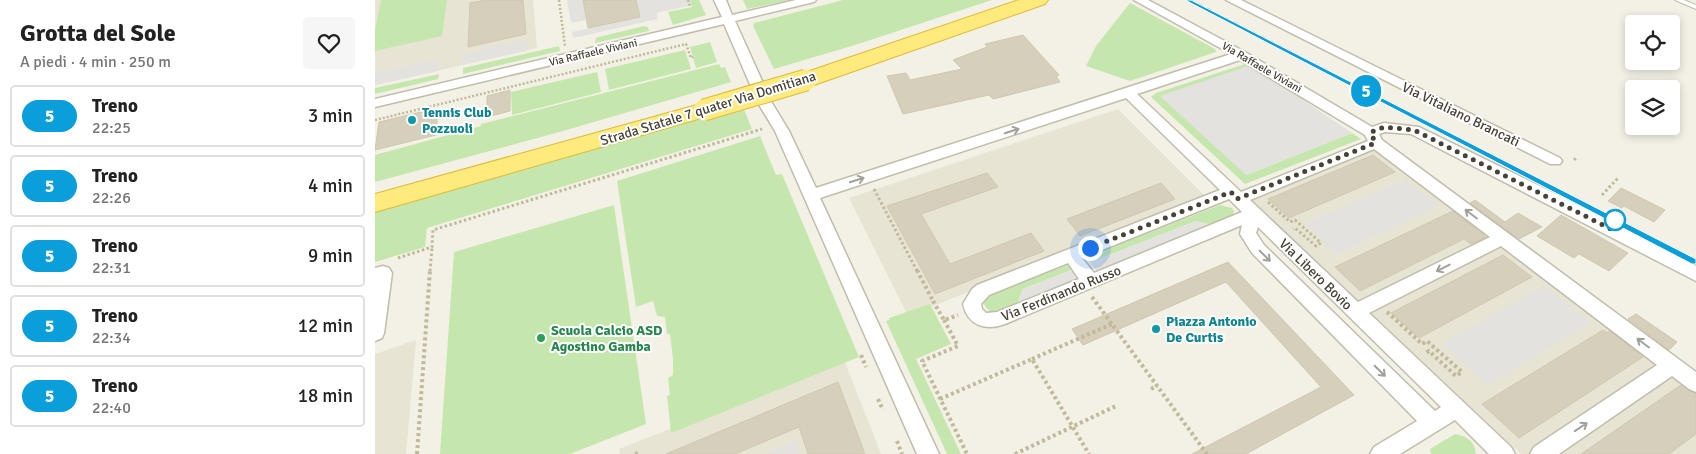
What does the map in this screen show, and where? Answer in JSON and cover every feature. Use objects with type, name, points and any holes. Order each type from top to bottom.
[{"type":"highway","name":"Strada Statale 7 quater Via Domitiana","points":[[803,74],[881,44],[1009,0]]},
{"type":"highway","name":"Strada Statale 7 quater Via Domitiana","points":[[375,203],[803,74],[1038,0]]},
{"type":"highway","name":"Strada Statale 7 quater Via Domitiana","points":[[375,190],[701,105]]},
{"type":"street","points":[[720,0],[765,103],[782,131],[928,454]]},
{"type":"street","name":"Via Raffaele Viviani","points":[[375,103],[810,0]]},
{"type":"street","name":"Via Raffaele Viviani","points":[[1140,0],[1241,54],[1373,137],[1502,238],[1696,383]]},
{"type":"street","name":"Via Vitaliano Brancati","points":[[1232,0],[1555,161]]},
{"type":"street","points":[[811,195],[1128,93],[1241,54]]},
{"type":"street","name":"Via Libero Bovio","points":[[1128,93],[1504,454]]},
{"type":"street","points":[[973,309],[974,298],[983,290],[1234,196],[1373,137],[1384,127],[1414,130],[1583,214],[1696,274]]},
{"type":"street","points":[[1253,214],[1249,234],[1258,249],[1433,423]]},
{"type":"street","name":"Via Ferdinando Russo","points":[[973,309],[980,319],[993,321],[1253,214]]},
{"type":"street","points":[[1355,312],[1502,238]]},
{"type":"street","points":[[1072,256],[1087,282]]},
{"type":"street","points":[[375,275],[383,273],[375,333]]},
{"type":"street","points":[[1541,454],[1672,365]]},
{"type":"street","points":[[1381,454],[1457,409]]},
{"type":"lane","points":[[1678,0],[1696,7]]},
{"type":"path","points":[[559,0],[565,43]]},
{"type":"path","points":[[687,0],[690,6]]},
{"type":"path","points":[[375,120],[472,98],[686,44],[691,58],[693,57]]},
{"type":"path","points":[[417,454],[433,230],[762,129]]},
{"type":"path","points":[[1602,195],[1618,178]]},
{"type":"path","points":[[878,196],[958,346],[922,361],[967,454]]},
{"type":"path","points":[[1263,197],[1290,222],[1295,220],[1321,243],[1315,246],[1295,228],[1290,230]]},
{"type":"path","points":[[398,258],[432,247]]},
{"type":"path","points":[[1087,282],[1112,324],[1207,454]]},
{"type":"path","points":[[925,302],[942,298]]},
{"type":"path","points":[[1393,306],[1385,310],[1422,344],[1427,341],[1462,372],[1456,376],[1429,351],[1423,354]]},
{"type":"path","points":[[944,320],[973,309]]},
{"type":"path","points":[[940,399],[1112,324]]},
{"type":"path","points":[[861,355],[866,367]]},
{"type":"path","points":[[1032,359],[1089,454]]},
{"type":"path","points":[[1151,389],[1157,386]]},
{"type":"path","points":[[878,398],[883,410]]},
{"type":"path","points":[[1015,454],[1116,406]]},
{"type":"path","points":[[897,441],[902,454]]},
{"type":"shaded area","points":[[375,0],[533,0],[537,48],[375,85]]},
{"type":"shaded area","points":[[567,0],[583,0],[586,20],[571,23]]},
{"type":"shaded area","points":[[636,0],[690,0],[692,5],[657,13],[658,19],[573,38],[572,32],[640,17]]},
{"type":"shaded area","points":[[526,40],[526,51],[462,65],[463,54]]},
{"type":"shaded area","points":[[439,59],[438,71],[375,85],[375,73]]},
{"type":"shaded area","points":[[1251,65],[1352,133],[1246,175],[1160,96]]},
{"type":"shaded area","points":[[1118,109],[1206,197],[908,316],[849,198]]},
{"type":"shaded area","points":[[1377,140],[1696,379],[1696,454],[1521,454],[1243,193]]},
{"type":"shaded area","points":[[1405,180],[1439,206],[1336,254],[1304,224]]},
{"type":"shaded area","points":[[1196,221],[1212,225],[1097,272],[1091,262]]},
{"type":"shaded area","points":[[1074,269],[1082,279],[1016,306],[1023,289]]},
{"type":"shaded area","points":[[1543,286],[1591,322],[1488,385],[1442,344]]},
{"type":"shaded area","points":[[416,340],[406,454],[375,454],[375,354]]},
{"type":"shaded area","points":[[844,360],[881,454],[620,454],[619,449]]},
{"type":"shaded area","points":[[796,441],[800,454],[765,454]]},
{"type":"green space","points":[[381,0],[447,0],[442,36],[375,51],[375,31]]},
{"type":"green space","points":[[690,0],[699,0],[706,15],[673,25],[668,12],[692,7]]},
{"type":"green space","points":[[743,0],[790,0],[747,9]]},
{"type":"green space","points":[[843,0],[992,0],[855,45],[774,69],[753,26],[754,23]]},
{"type":"green space","points":[[1130,3],[1215,49],[1216,52],[1130,81],[1086,66],[1096,46]]},
{"type":"green space","points":[[644,26],[648,27],[649,31],[595,43],[596,38]]},
{"type":"green space","points":[[710,42],[717,62],[696,68],[690,47]]},
{"type":"green space","points":[[559,46],[560,51],[463,74],[463,68]]},
{"type":"green space","points":[[685,50],[691,69],[609,90],[605,69]]},
{"type":"green space","points":[[1248,63],[1251,65],[1246,175],[1352,133],[1361,139],[1245,184],[1151,97],[1156,93]]},
{"type":"green space","points":[[719,64],[721,68],[725,67],[731,82],[563,131],[375,182],[375,155],[481,126],[481,124]]},
{"type":"green space","points":[[597,72],[601,92],[512,115],[511,92]]},
{"type":"green space","points":[[439,74],[438,79],[375,94],[375,88]]},
{"type":"green space","points":[[743,107],[752,129],[427,228],[425,247],[375,262],[375,212]]},
{"type":"green space","points":[[760,136],[776,175],[782,174],[859,357],[671,433],[667,396],[670,395],[668,378],[673,375],[670,334],[667,334],[665,317],[657,316],[653,301],[636,307],[617,181]]},
{"type":"green space","name":"Scuola Calcio ASD Agostino Gamba","points":[[614,205],[646,424],[570,454],[440,454],[454,252]]},
{"type":"green space","points":[[1220,205],[1232,208],[1234,211],[1232,217],[1212,225],[1196,221],[1091,262],[1087,257]]},
{"type":"green space","points":[[1071,264],[1074,269],[1023,289],[1016,306],[996,314],[988,310],[983,302],[986,296]]},
{"type":"green space","points":[[930,304],[951,344],[916,359],[961,454],[947,454],[886,321],[889,318]]},
{"type":"green space","points":[[1455,434],[1470,440],[1476,454],[1431,454],[1430,449]]},
{"type":"building","points":[[486,0],[523,0],[526,34],[468,47],[470,3]]},
{"type":"building","points":[[583,0],[636,0],[640,17],[588,28]]},
{"type":"building","points":[[1023,35],[1059,75],[1056,76],[1060,82],[993,99],[989,95],[903,114],[887,76],[906,73],[910,80],[962,69],[953,60],[987,47],[985,44]]},
{"type":"building","points":[[510,90],[510,111],[487,117],[487,96]]},
{"type":"building","name":"Tennis Club Pozzuoli","points":[[438,108],[436,135],[375,150],[379,122]]},
{"type":"building","points":[[1373,155],[1395,172],[1289,218],[1268,199]]},
{"type":"building","points":[[987,173],[998,187],[921,214],[950,264],[1031,233],[1044,251],[935,294],[887,206]]},
{"type":"building","points":[[1161,183],[1175,199],[1080,236],[1067,219]]},
{"type":"building","points":[[1621,188],[1665,210],[1654,222],[1624,206],[1622,208],[1608,201]]},
{"type":"building","points":[[1475,200],[1505,222],[1518,213],[1542,227],[1519,239],[1470,203]]},
{"type":"building","points":[[1453,211],[1486,237],[1471,244],[1464,239],[1360,291],[1335,267]]},
{"type":"building","points":[[1561,215],[1628,253],[1609,271],[1579,254],[1574,258],[1537,236]]},
{"type":"building","points":[[1503,255],[1532,277],[1419,338],[1391,313]]},
{"type":"building","points":[[1228,262],[1354,395],[1246,454],[1192,454],[1321,387],[1226,282],[1083,345],[1072,329]]},
{"type":"building","points":[[1636,314],[1677,342],[1669,350],[1628,319]]},
{"type":"building","points":[[1603,330],[1607,333],[1610,331],[1643,357],[1519,438],[1482,404]]},
{"type":"building","points":[[838,382],[865,454],[808,454],[799,427],[735,454],[666,454]]},
{"type":"building","points":[[1681,385],[1696,394],[1696,434],[1669,454],[1581,454]]},
{"type":"railway","points":[[1189,0],[1426,122]]},
{"type":"railway","points":[[1423,121],[1696,261]]},
{"type":"train","name":"5","points":[[1189,0],[1696,261]]},
{"type":"place","name":"Tennis Club Pozzuoli","points":[[412,120]]},
{"type":"place","name":"Piazza Antonio De Curtis","points":[[1156,329]]},
{"type":"place","name":"Scuola Calcio ASD Agostino Gamba","points":[[541,338]]},
{"type":"route","points":[[1090,248],[1231,192],[1237,199],[1375,143],[1371,132],[1384,127],[1414,130],[1615,231],[1615,220]]}]
